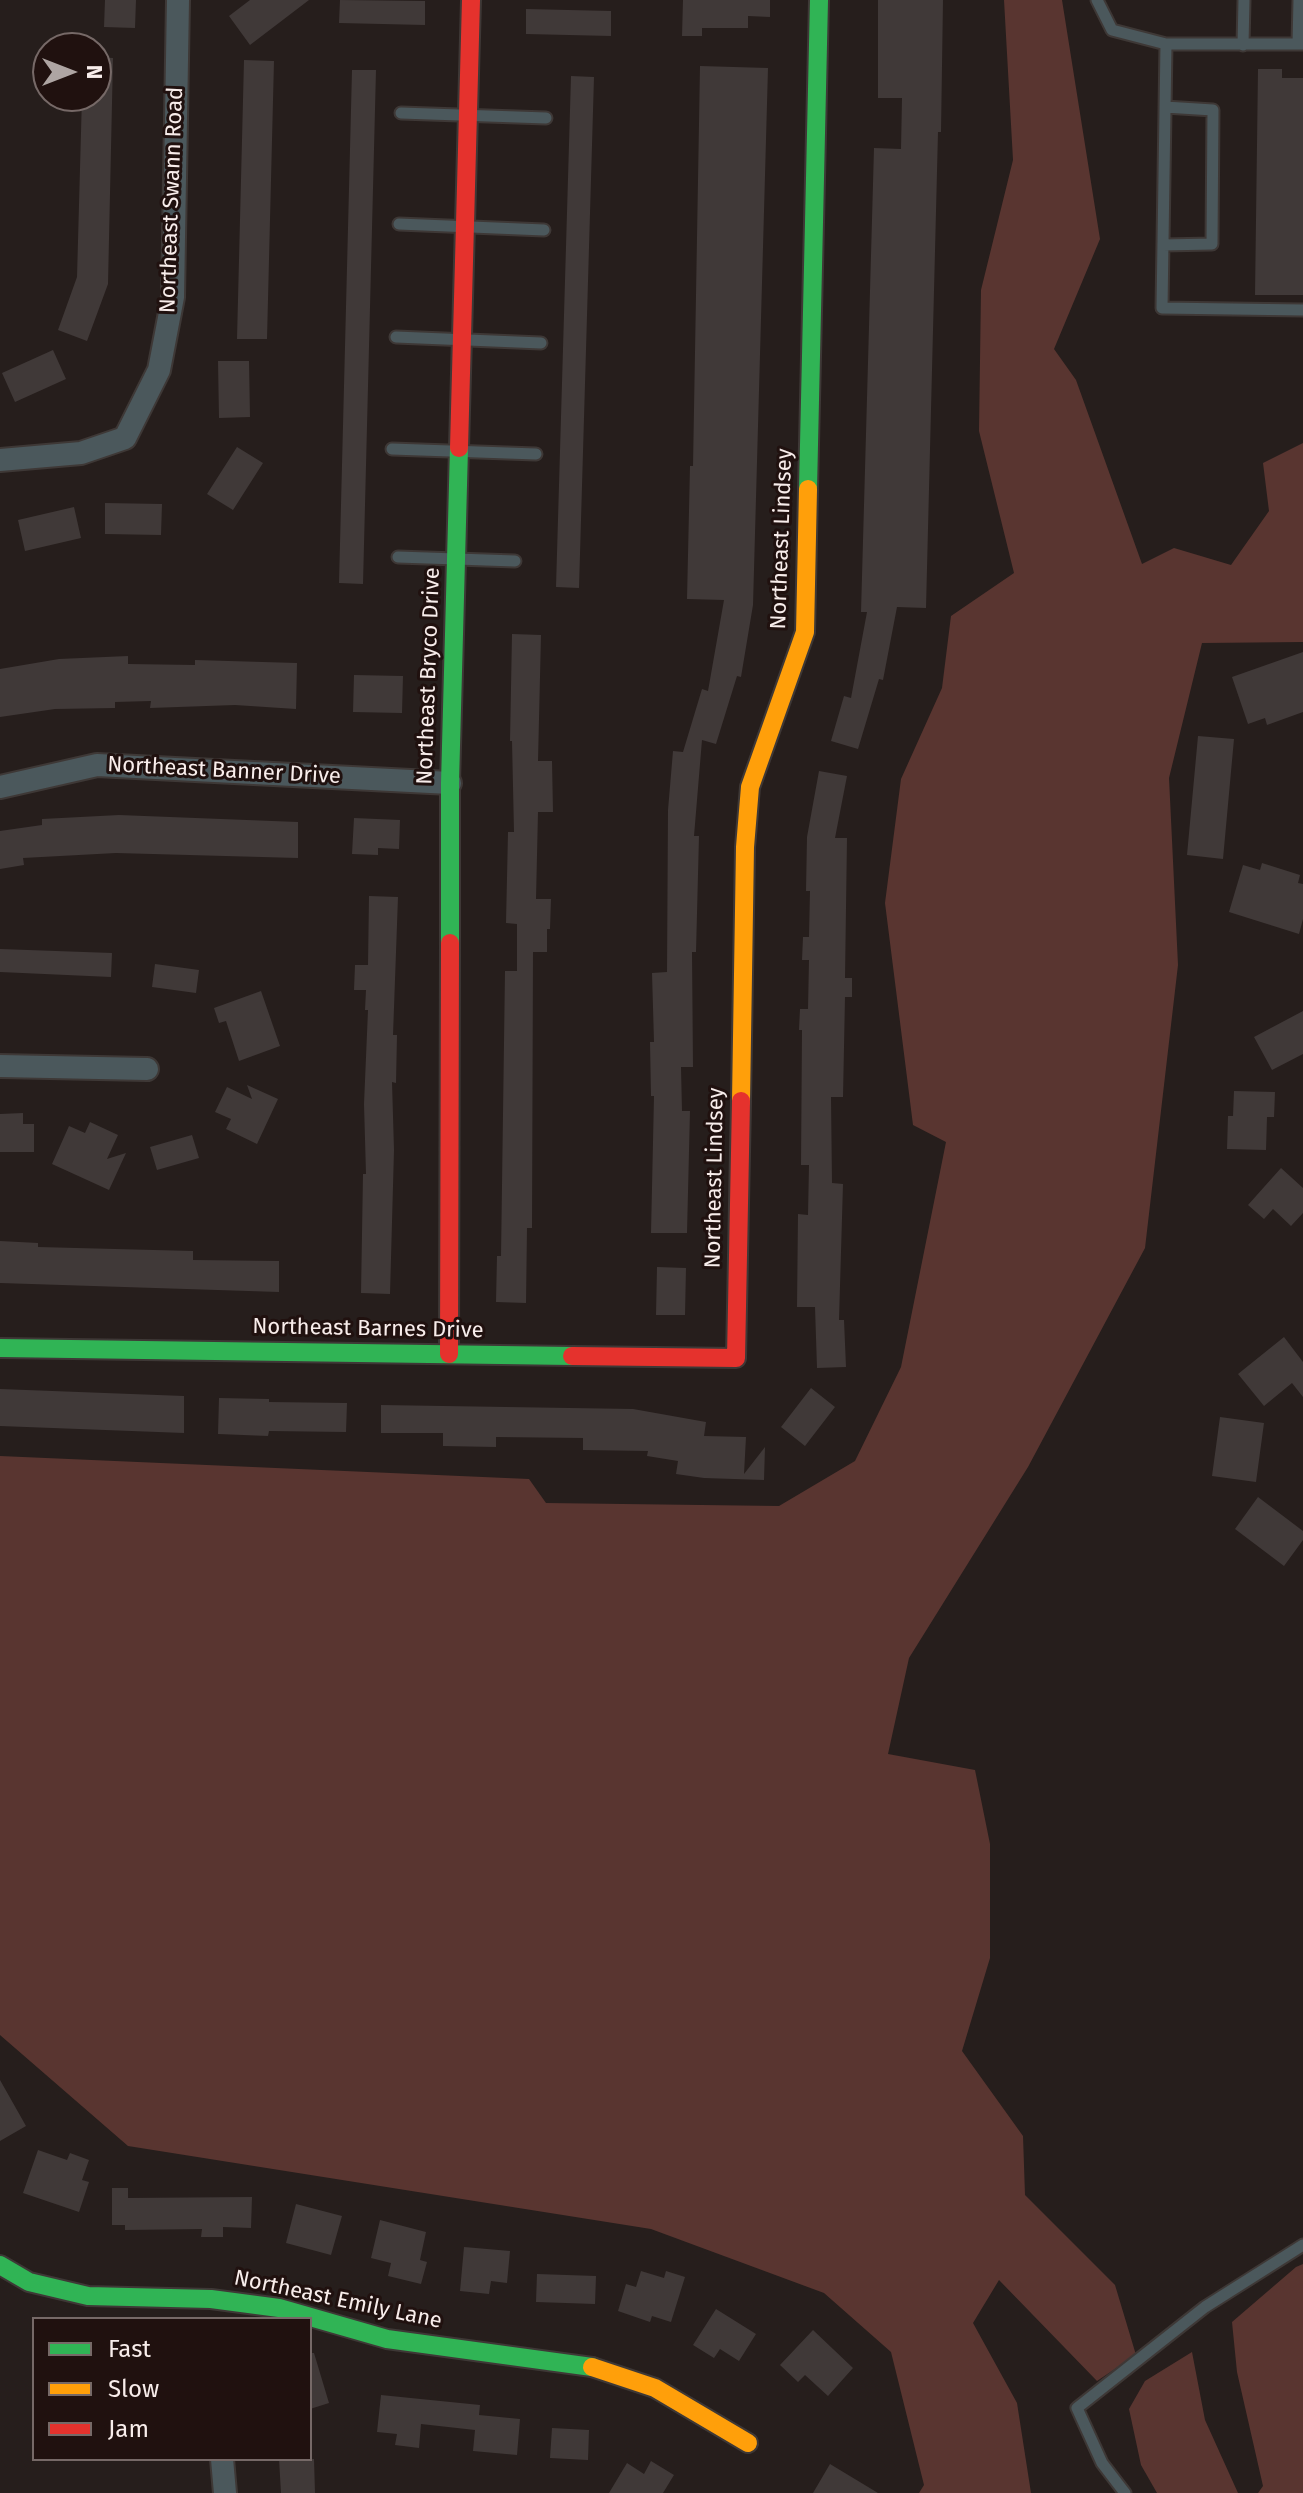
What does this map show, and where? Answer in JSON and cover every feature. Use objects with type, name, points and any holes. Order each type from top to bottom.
[{"type":"street","name":"Northeast Swann Road","points":[[0,460],[81,453],[125,438],[142,410],[159,370],[173,297],[178,0]]},
{"type":"street","name":"Northeast Bryco Drive","points":[[449,1354],[450,783],[471,0]]},
{"type":"street","name":"Northeast Lindsey","points":[[736,1358],[745,847],[750,787],[805,632],[819,0]]},
{"type":"street","name":"Northeast Banner Drive","points":[[0,787],[97,765],[450,783]]},
{"type":"street","points":[[0,1066],[147,1069]]},
{"type":"street","name":"Northeast Barnes Drive","points":[[0,1348],[736,1358]]},
{"type":"street","name":"Northeast Emily Lane","points":[[0,2265],[29,2282],[88,2296],[212,2309],[279,2308],[310,2317]]},
{"type":"street","name":"Northeast Emily Lane","points":[[312,2317],[387,2339],[601,2368],[655,2388],[748,2443]]},
{"type":"lane","points":[[1097,0],[1112,30],[1166,44],[1243,45],[1301,44],[1299,0]]},
{"type":"lane","points":[[1243,45],[1244,0]]},
{"type":"lane","points":[[1166,44],[1162,308],[1303,310]]},
{"type":"lane","points":[[1163,245],[1212,244],[1213,110],[1165,107]]},
{"type":"lane","points":[[401,113],[546,118]]},
{"type":"lane","points":[[399,224],[544,230]]},
{"type":"lane","points":[[396,337],[541,343]]},
{"type":"lane","points":[[392,449],[536,454]]},
{"type":"lane","points":[[398,557],[515,561]]},
{"type":"lane","points":[[1125,2493],[1102,2463],[1077,2408],[1205,2307],[1303,2245]]},
{"type":"shaded area","points":[[1004,0],[1062,0],[1100,239],[1054,349],[1076,380],[1142,564],[1174,548],[1231,565],[1269,511],[1263,463],[1303,443],[1303,642],[1202,643],[1169,778],[1178,965],[1145,1248],[1028,1467],[909,1658],[888,1754],[975,1770],[990,1844],[990,1958],[962,2051],[1023,2136],[1025,2195],[1115,2285],[1136,2355],[1097,2381],[999,2280],[973,2323],[1017,2403],[1031,2493],[919,2493],[924,2485],[891,2352],[824,2293],[651,2229],[128,2146],[0,2035],[0,1456],[529,1479],[546,1503],[779,1506],[855,1461],[901,1367],[946,1142],[913,1125],[885,903],[901,779],[942,688],[951,616],[1014,573],[979,431],[981,290],[1013,160]]},
{"type":"shaded area","points":[[1303,2264],[1303,2493],[1258,2493],[1263,2486],[1237,2372],[1232,2322]]},
{"type":"shaded area","points":[[1192,2352],[1205,2420],[1238,2493],[1157,2493],[1141,2465],[1129,2409],[1145,2381]]},
{"type":"building","points":[[105,0],[136,0],[135,28],[104,27]]},
{"type":"building","points":[[250,0],[309,0],[250,45],[229,16]]},
{"type":"building","points":[[340,0],[425,1],[425,25],[339,23]]},
{"type":"building","points":[[683,0],[770,0],[770,17],[748,16],[748,28],[702,28],[702,36],[682,36]]},
{"type":"building","points":[[878,0],[943,0],[941,132],[938,132],[926,608],[897,607],[883,680],[879,679],[858,749],[831,741],[844,696],[851,698],[867,612],[861,612],[874,148],[901,149],[902,98],[878,98]]},
{"type":"building","points":[[526,9],[611,11],[611,36],[526,34]]},
{"type":"building","points":[[244,60],[274,61],[267,339],[237,339]]},
{"type":"building","points":[[700,66],[768,68],[753,605],[741,677],[737,676],[716,744],[702,740],[694,836],[699,836],[696,952],[692,952],[693,1067],[681,1067],[682,1111],[690,1111],[687,1233],[651,1233],[654,1096],[651,1096],[650,1042],[654,1042],[652,973],[667,972],[668,810],[673,751],[683,752],[702,689],[708,691],[724,600],[687,599],[690,466],[693,466]]},
{"type":"building","points":[[1258,69],[1282,69],[1282,78],[1303,78],[1303,295],[1255,295]]},
{"type":"building","points":[[352,70],[376,70],[363,584],[339,583]]},
{"type":"building","points":[[571,76],[594,77],[579,588],[556,587]]},
{"type":"building","points":[[82,112],[112,112],[108,284],[87,341],[58,330],[77,277]]},
{"type":"building","points":[[53,350],[66,379],[15,402],[2,373]]},
{"type":"building","points":[[218,361],[249,361],[250,417],[219,418]]},
{"type":"building","points":[[237,447],[263,463],[233,510],[207,494]]},
{"type":"building","points":[[105,503],[162,504],[161,535],[105,534]]},
{"type":"building","points":[[74,507],[81,538],[25,551],[18,520]]},
{"type":"building","points":[[512,634],[541,635],[538,761],[552,761],[553,812],[538,812],[536,899],[551,899],[547,952],[533,952],[532,1228],[527,1228],[526,1303],[496,1302],[497,1256],[501,1256],[505,971],[517,971],[517,924],[506,923],[508,832],[514,832],[510,741]]},
{"type":"building","points":[[1303,652],[1303,712],[1267,725],[1265,718],[1248,724],[1232,677]]},
{"type":"building","points":[[128,656],[128,664],[195,665],[195,660],[297,663],[296,709],[235,705],[150,708],[151,701],[115,702],[115,708],[55,709],[0,717],[0,669],[59,659]]},
{"type":"building","points":[[354,675],[403,676],[402,713],[353,712]]},
{"type":"building","points":[[1198,736],[1234,739],[1223,859],[1187,855]]},
{"type":"building","points":[[819,771],[847,776],[835,838],[847,838],[845,978],[852,978],[852,997],[845,997],[843,1097],[831,1097],[832,1183],[843,1184],[839,1320],[844,1320],[846,1367],[817,1368],[815,1307],[797,1307],[798,1214],[808,1215],[809,1165],[801,1165],[802,1030],[799,1030],[800,1009],[808,1009],[809,960],[802,960],[803,937],[809,937],[807,837]]},
{"type":"building","points":[[119,815],[298,822],[298,858],[116,853],[23,858],[24,865],[0,869],[0,831],[42,825],[42,819]]},
{"type":"building","points":[[354,818],[400,820],[399,849],[378,848],[378,855],[352,854]]},
{"type":"building","points":[[1262,863],[1300,875],[1298,883],[1303,884],[1303,919],[1299,934],[1229,912],[1243,865],[1260,870]]},
{"type":"building","points":[[369,896],[398,897],[390,1294],[361,1293],[368,1010],[365,1010],[366,990],[354,990],[355,965],[368,965]]},
{"type":"building","points":[[0,949],[112,953],[111,977],[0,972]]},
{"type":"building","points":[[155,964],[199,970],[196,993],[152,987]]},
{"type":"building","points":[[261,991],[280,1046],[239,1061],[226,1021],[219,1023],[214,1008]]},
{"type":"building","points":[[1303,1011],[1303,1054],[1272,1070],[1254,1037]]},
{"type":"building","points":[[247,1085],[278,1099],[257,1144],[226,1129],[231,1119],[215,1112],[227,1087],[252,1099]]},
{"type":"building","points":[[1234,1091],[1275,1092],[1274,1117],[1267,1117],[1266,1150],[1227,1149],[1228,1116],[1233,1116]]},
{"type":"building","points":[[23,1113],[23,1124],[34,1124],[34,1152],[0,1152],[0,1114]]},
{"type":"building","points":[[90,1122],[118,1135],[107,1159],[126,1153],[109,1190],[52,1164],[69,1126],[85,1133]]},
{"type":"building","points":[[192,1135],[199,1158],[157,1170],[150,1147]]},
{"type":"building","points":[[1281,1168],[1303,1188],[1303,1213],[1291,1226],[1273,1209],[1264,1219],[1248,1205]]},
{"type":"building","points":[[0,1241],[38,1243],[38,1247],[193,1251],[193,1260],[279,1261],[279,1292],[0,1283]]},
{"type":"building","points":[[657,1267],[686,1268],[685,1315],[656,1315]]},
{"type":"building","points":[[1284,1337],[1303,1362],[1303,1397],[1292,1383],[1264,1406],[1238,1374]]},
{"type":"building","points":[[811,1388],[835,1407],[805,1446],[781,1427]]},
{"type":"building","points":[[0,1389],[184,1396],[184,1433],[0,1426]]},
{"type":"building","points":[[219,1398],[347,1403],[346,1432],[269,1431],[268,1436],[218,1434]]},
{"type":"building","points":[[381,1405],[633,1409],[706,1422],[704,1436],[746,1437],[744,1474],[765,1447],[764,1480],[676,1474],[678,1461],[647,1456],[648,1451],[583,1450],[583,1438],[496,1437],[496,1447],[443,1446],[443,1433],[381,1433]]},
{"type":"building","points":[[1220,1417],[1264,1423],[1256,1482],[1212,1476]]},
{"type":"building","points":[[1258,1497],[1303,1531],[1303,1540],[1284,1566],[1235,1529]]},
{"type":"building","points":[[0,2080],[26,2126],[0,2141]]},
{"type":"building","points":[[38,2150],[67,2160],[70,2153],[89,2160],[82,2180],[89,2182],[79,2212],[23,2193]]},
{"type":"building","points":[[112,2188],[128,2188],[128,2198],[252,2197],[251,2228],[223,2227],[223,2237],[201,2237],[202,2229],[125,2230],[125,2225],[112,2225]]},
{"type":"building","points":[[296,2204],[342,2216],[331,2255],[286,2243]]},
{"type":"building","points":[[380,2220],[426,2232],[420,2260],[427,2262],[421,2284],[388,2276],[391,2263],[371,2258]]},
{"type":"building","points":[[464,2247],[510,2251],[507,2283],[491,2281],[489,2294],[460,2291]]},
{"type":"building","points":[[641,2271],[664,2278],[666,2271],[685,2277],[671,2322],[652,2316],[650,2322],[618,2311],[626,2284],[636,2287]]},
{"type":"building","points":[[537,2274],[596,2276],[595,2304],[536,2302]]},
{"type":"building","points":[[716,2309],[756,2334],[739,2361],[720,2349],[714,2358],[693,2345]]},
{"type":"building","points":[[813,2330],[853,2368],[828,2396],[805,2375],[798,2382],[780,2365]]},
{"type":"building","points":[[312,2353],[314,2353],[329,2403],[312,2408]]},
{"type":"building","points":[[381,2395],[480,2405],[479,2415],[520,2419],[517,2455],[473,2451],[475,2430],[421,2424],[419,2448],[395,2445],[397,2434],[377,2432]]},
{"type":"building","points":[[552,2428],[589,2430],[588,2460],[550,2458]]},
{"type":"building","points":[[314,2459],[315,2493],[281,2493],[279,2461]]},
{"type":"building","points":[[651,2461],[674,2475],[663,2493],[609,2493],[627,2463],[644,2474]]},
{"type":"building","points":[[830,2464],[878,2493],[813,2493]]},
{"type":"traffic: fast","points":[[808,489],[819,0]]},
{"type":"traffic: fast","points":[[450,943],[450,783],[459,448]]},
{"type":"traffic: fast","points":[[0,1348],[572,1356]]},
{"type":"traffic: fast","points":[[0,2265],[29,2282],[88,2296],[211,2299],[279,2308],[310,2317]]},
{"type":"traffic: fast","points":[[312,2317],[387,2339],[592,2367]]},
{"type":"traffic: slow","points":[[741,1101],[745,847],[750,787],[805,632],[808,489]]},
{"type":"traffic: slow","points":[[592,2367],[655,2388],[748,2443]]},
{"type":"traffic: jam","points":[[459,448],[471,0]]},
{"type":"traffic: jam","points":[[449,1354],[450,943]]},
{"type":"traffic: jam","points":[[572,1356],[736,1358],[741,1101]]}]
